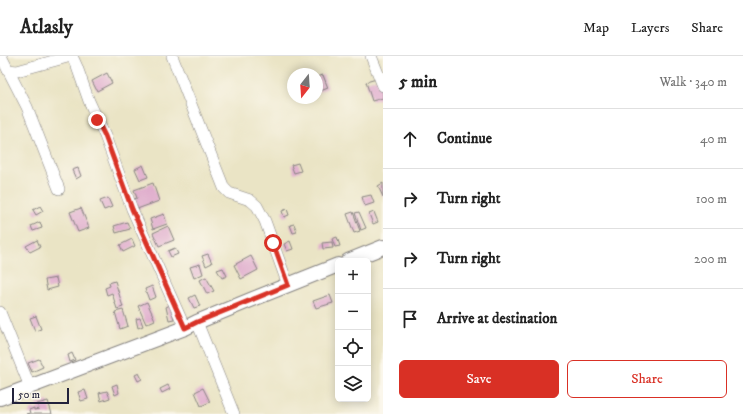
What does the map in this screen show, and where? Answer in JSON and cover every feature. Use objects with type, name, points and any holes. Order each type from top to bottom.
[{"type":"main road","points":[[356,258],[383,248]]},
{"type":"main road","points":[[0,398],[191,325],[335,266]]},
{"type":"street","points":[[1,56],[27,107],[59,189]]},
{"type":"street","points":[[8,70],[17,70],[72,56],[89,101],[105,136],[132,209],[234,414]]},
{"type":"street","points":[[172,56],[224,188],[230,193],[250,200],[257,206],[265,221],[288,285]]},
{"type":"street","points":[[371,56],[383,86]]},
{"type":"street","points":[[0,312],[30,387]]},
{"type":"building","points":[[107,73],[112,83],[97,91],[92,81]]},
{"type":"building","points":[[323,75],[328,88],[323,90]]},
{"type":"building","points":[[380,78],[383,89],[383,98],[372,101],[366,82]]},
{"type":"building","points":[[298,163],[301,171],[294,173],[291,165]]},
{"type":"building","points":[[143,165],[148,177],[140,180],[135,169]]},
{"type":"building","points":[[78,168],[81,176],[76,179],[72,170]]},
{"type":"building","points":[[153,183],[159,201],[137,209],[134,199],[137,198],[134,190]]},
{"type":"building","points":[[383,183],[383,197],[378,186]]},
{"type":"building","points":[[371,195],[374,203],[365,206],[362,197]]},
{"type":"building","points":[[108,198],[112,207],[104,210],[100,201]]},
{"type":"building","points":[[40,206],[43,211],[36,215],[33,210]]},
{"type":"building","points":[[81,208],[89,228],[78,232],[70,212]]},
{"type":"building","points":[[287,209],[289,215],[284,217],[282,211]]},
{"type":"building","points":[[353,212],[360,231],[354,233],[347,214]]},
{"type":"building","points":[[359,212],[366,228],[361,230],[355,213]]},
{"type":"building","points":[[374,212],[378,222],[373,224],[369,214]]},
{"type":"building","points":[[164,214],[167,224],[153,229],[150,219]]},
{"type":"building","points":[[40,222],[42,228],[33,231],[31,226]]},
{"type":"building","points":[[127,222],[130,229],[116,233],[114,226]]},
{"type":"building","points":[[294,224],[297,232],[293,233],[290,225]]},
{"type":"building","points":[[168,226],[174,240],[159,246],[153,233]]},
{"type":"building","points":[[337,237],[340,246],[335,247],[332,239]]},
{"type":"building","points":[[132,239],[135,246],[123,252],[120,245]]},
{"type":"building","points":[[37,240],[40,247],[30,252],[26,246]]},
{"type":"building","points":[[290,241],[293,249],[287,251],[284,244]]},
{"type":"building","points":[[332,242],[333,248],[323,249],[322,243]]},
{"type":"building","points":[[175,248],[178,254],[171,257],[168,251]]},
{"type":"building","points":[[208,254],[212,263],[206,266],[202,256]]},
{"type":"building","points":[[251,256],[258,270],[241,279],[234,265]]},
{"type":"building","points":[[200,264],[203,274],[194,278],[190,267]]},
{"type":"building","points":[[223,268],[227,276],[222,278],[217,270]]},
{"type":"building","points":[[206,277],[214,291],[207,294],[200,280]]},
{"type":"building","points":[[56,278],[58,287],[47,290],[45,280]]},
{"type":"building","points":[[115,281],[123,307],[117,309],[112,293],[107,295],[105,288],[110,286],[109,283]]},
{"type":"building","points":[[152,286],[156,297],[149,300],[145,289]]},
{"type":"building","points":[[195,295],[200,306],[194,308],[189,298]]},
{"type":"building","points":[[330,295],[333,303],[316,308],[313,301]]},
{"type":"building","points":[[147,302],[155,320],[146,324],[138,306]]},
{"type":"building","points":[[170,305],[174,319],[169,320],[166,307]]},
{"type":"building","points":[[123,310],[128,326],[120,329],[115,312]]},
{"type":"building","points":[[36,316],[41,329],[35,331],[30,318]]},
{"type":"building","points":[[140,318],[143,326],[138,328],[136,319]]},
{"type":"building","points":[[72,353],[75,360],[70,362],[68,355]]},
{"type":"building","points":[[39,359],[43,367],[32,372],[28,363]]},
{"type":"building","points":[[139,373],[142,379],[138,381],[135,375]]},
{"type":"building","points":[[117,384],[119,393],[115,395],[112,386]]},
{"type":"building","points":[[168,385],[170,389],[162,393],[160,389]]},
{"type":"building","points":[[203,388],[210,402],[201,406],[195,392]]},
{"type":"building","points":[[85,390],[88,399],[81,401],[78,392]]},
{"type":"building","points":[[107,391],[110,398],[101,401],[99,393]]},
{"type":"building","points":[[48,401],[52,414],[26,414],[30,413],[29,410],[34,408],[34,410],[39,409],[37,404]]},
{"type":"route","points":[[97,120],[105,136],[132,209],[185,328],[288,285],[273,243]]}]
